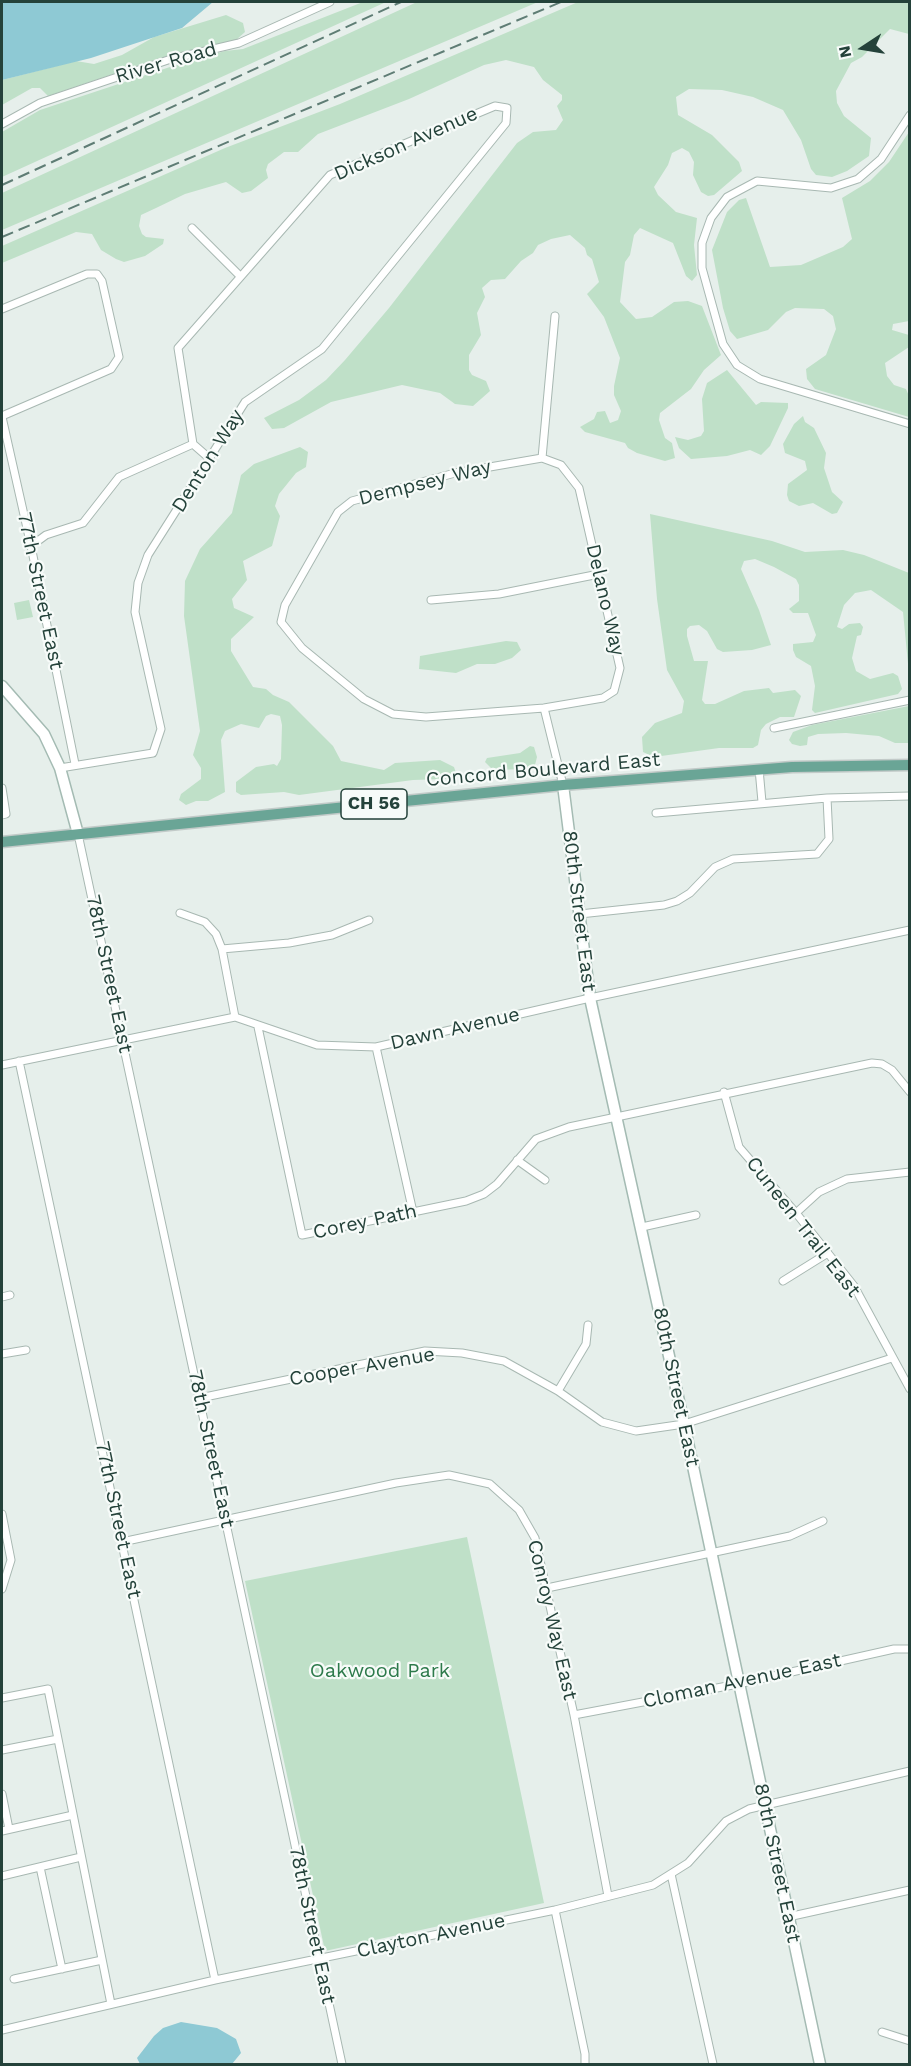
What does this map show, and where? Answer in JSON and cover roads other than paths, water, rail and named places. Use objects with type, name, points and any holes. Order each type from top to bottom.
[{"type":"main road","name":"Concord Boulevard East","points":[[2,842],[563,785],[759,769],[909,765]]},
{"type":"street","name":"River Road","points":[[2,124],[40,102],[171,59],[238,43],[330,2]]},
{"type":"street","name":"Dickson Avenue","points":[[240,276],[330,175],[495,106],[507,108]]},
{"type":"street","name":"Denton Way","points":[[75,764],[153,753],[161,729],[135,612],[138,583],[148,555],[245,402],[322,349],[506,123],[507,108]]},
{"type":"street","points":[[909,116],[880,159],[858,179],[831,188],[757,181],[727,196],[711,218],[702,243],[702,268],[716,323],[723,344],[737,364],[760,379],[909,424]]},
{"type":"street","points":[[192,228],[240,276],[178,348],[193,444],[209,458]]},
{"type":"street","points":[[2,309],[87,274],[97,274],[102,281],[119,357],[111,369],[2,416]]},
{"type":"street","points":[[542,458],[555,316]]},
{"type":"street","name":"77th Street East","points":[[2,416],[75,764]]},
{"type":"street","points":[[31,546],[46,536],[83,523],[119,477],[193,444]]},
{"type":"street","name":"Delano Way","points":[[542,458],[561,465],[579,488],[620,668],[614,691],[603,698],[544,708]]},
{"type":"street","name":"Dempsey Way","points":[[542,458],[455,472],[352,501],[338,512],[285,605],[281,622],[302,648],[364,699],[393,714],[426,717],[544,708]]},
{"type":"street","points":[[431,600],[499,594],[599,574]]},
{"type":"street","points":[[2,686],[44,734],[60,768],[78,834]]},
{"type":"street","points":[[774,728],[909,700]]},
{"type":"street","name":"80th Street East","points":[[544,708],[563,785],[590,998],[642,1227],[820,2064]]},
{"type":"street","points":[[60,768],[75,764]]},
{"type":"street","points":[[759,769],[762,802]]},
{"type":"street","points":[[2,788],[4,814]]},
{"type":"street","points":[[656,813],[762,802],[909,796]]},
{"type":"street","points":[[580,914],[664,905],[677,901],[690,893],[716,867],[733,859],[817,854],[830,839],[827,798]]},
{"type":"street","name":"78th Street East","points":[[78,834],[342,2064]]},
{"type":"street","points":[[2,1065],[123,1038],[235,1017],[222,949],[216,934],[205,922],[180,913]]},
{"type":"street","points":[[222,949],[289,944],[332,935],[369,920]]},
{"type":"street","name":"Dawn Avenue","points":[[235,1017],[258,1027],[317,1045],[376,1047],[590,998],[909,930]]},
{"type":"street","name":"Corey Path","points":[[258,1027],[302,1235],[466,1201],[483,1194],[497,1184],[536,1139],[550,1132],[724,1092],[872,1063],[882,1064],[892,1070],[909,1092]]},
{"type":"street","points":[[376,1047],[412,1212]]},
{"type":"street","name":"77th Street East","points":[[19,1061],[215,1980]]},
{"type":"street","name":"Cuneen Trail East","points":[[724,1092],[739,1147],[796,1213],[854,1286],[909,1389]]},
{"type":"street","points":[[517,1160],[545,1180]]},
{"type":"street","points":[[796,1213],[819,1192],[847,1179],[909,1172]]},
{"type":"street","points":[[642,1227],[696,1215]]},
{"type":"street","points":[[783,1281],[828,1253]]},
{"type":"street","points":[[2,1297],[10,1295]]},
{"type":"street","points":[[558,1391],[586,1344],[588,1326]]},
{"type":"street","points":[[2,1354],[26,1350]]},
{"type":"street","name":"Cooper Avenue","points":[[200,1398],[425,1351],[462,1353],[504,1360],[558,1391],[602,1422],[636,1431],[684,1424],[892,1358]]},
{"type":"street","name":"Conroy Way East","points":[[122,1542],[396,1483],[449,1475],[490,1484],[519,1510],[535,1538],[574,1714],[608,1896]]},
{"type":"street","points":[[2,1514],[11,1560],[2,1589]]},
{"type":"street","points":[[547,1588],[790,1536],[823,1521]]},
{"type":"street","name":"Cloman Avenue East","points":[[574,1714],[738,1684],[894,1649],[909,1649]]},
{"type":"street","points":[[2,1698],[48,1689],[111,2004]]},
{"type":"street","points":[[2,1750],[58,1739]]},
{"type":"street","name":"Clayton Avenue","points":[[2,2030],[215,1980],[555,1910],[653,1885],[688,1863],[726,1821],[765,1804],[909,1771]]},
{"type":"street","points":[[2,1794],[5,1830],[73,1815]]},
{"type":"street","points":[[2,1876],[81,1857]]},
{"type":"street","points":[[39,1867],[62,1969]]},
{"type":"street","points":[[671,1874],[713,2064]]},
{"type":"street","points":[[788,1917],[909,1890]]},
{"type":"street","points":[[555,1910],[585,2054],[585,2064]]},
{"type":"street","points":[[14,1979],[102,1960]]},
{"type":"street","points":[[882,2032],[909,2041]]},
{"type":"water","points":[[2,2],[213,2],[182,28],[91,58],[2,80]]},
{"type":"water","points":[[181,2022],[217,2028],[236,2039],[241,2053],[232,2064],[140,2064],[137,2058],[154,2036],[163,2028]]},
{"type":"railway","points":[[2,185],[401,2]]},
{"type":"railway","points":[[2,237],[561,2]]},
{"type":"park label","name":"Oakwood Park","points":[[380,1671]]}]
